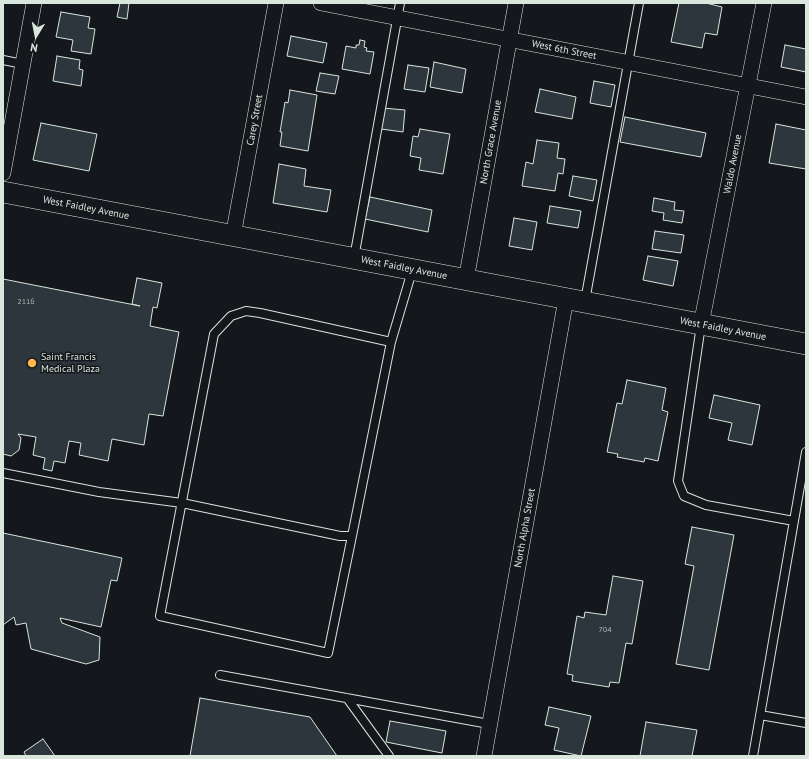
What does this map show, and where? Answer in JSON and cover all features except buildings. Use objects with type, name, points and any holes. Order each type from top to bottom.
[{"type":"street","points":[[3,173],[34,3]]},
{"type":"street","name":"Carey Street","points":[[233,236],[276,3]]},
{"type":"street","name":"West 6th Street","points":[[321,3],[398,10],[510,40],[806,97]]},
{"type":"street","name":"North Grace Avenue","points":[[466,280],[516,3]]},
{"type":"street","name":"Waldo Avenue","points":[[701,325],[749,86],[764,3]]},
{"type":"street","name":"West Faidley Avenue","points":[[3,192],[806,344]]},
{"type":"street","name":"North Alpha Street","points":[[484,756],[575,301]]},
{"type":"lane","points":[[575,301],[628,63],[639,3]]},
{"type":"lane","points":[[354,259],[398,10]]},
{"type":"lane","points":[[3,60],[23,64]]},
{"type":"lane","points":[[391,342],[246,311],[230,316],[214,334],[160,616],[328,653],[391,342],[412,270]]},
{"type":"lane","points":[[701,325],[678,481],[684,496],[706,505],[794,521]]},
{"type":"lane","points":[[753,756],[806,452]]},
{"type":"lane","points":[[3,472],[99,492],[182,503],[340,536],[352,536]]},
{"type":"lane","points":[[220,675],[490,724]]},
{"type":"lane","points":[[347,698],[389,756]]},
{"type":"lane","points":[[760,715],[806,723]]},
{"type":"place","name":"Saint Francis Medical Plaza","points":[[32,363]]}]
